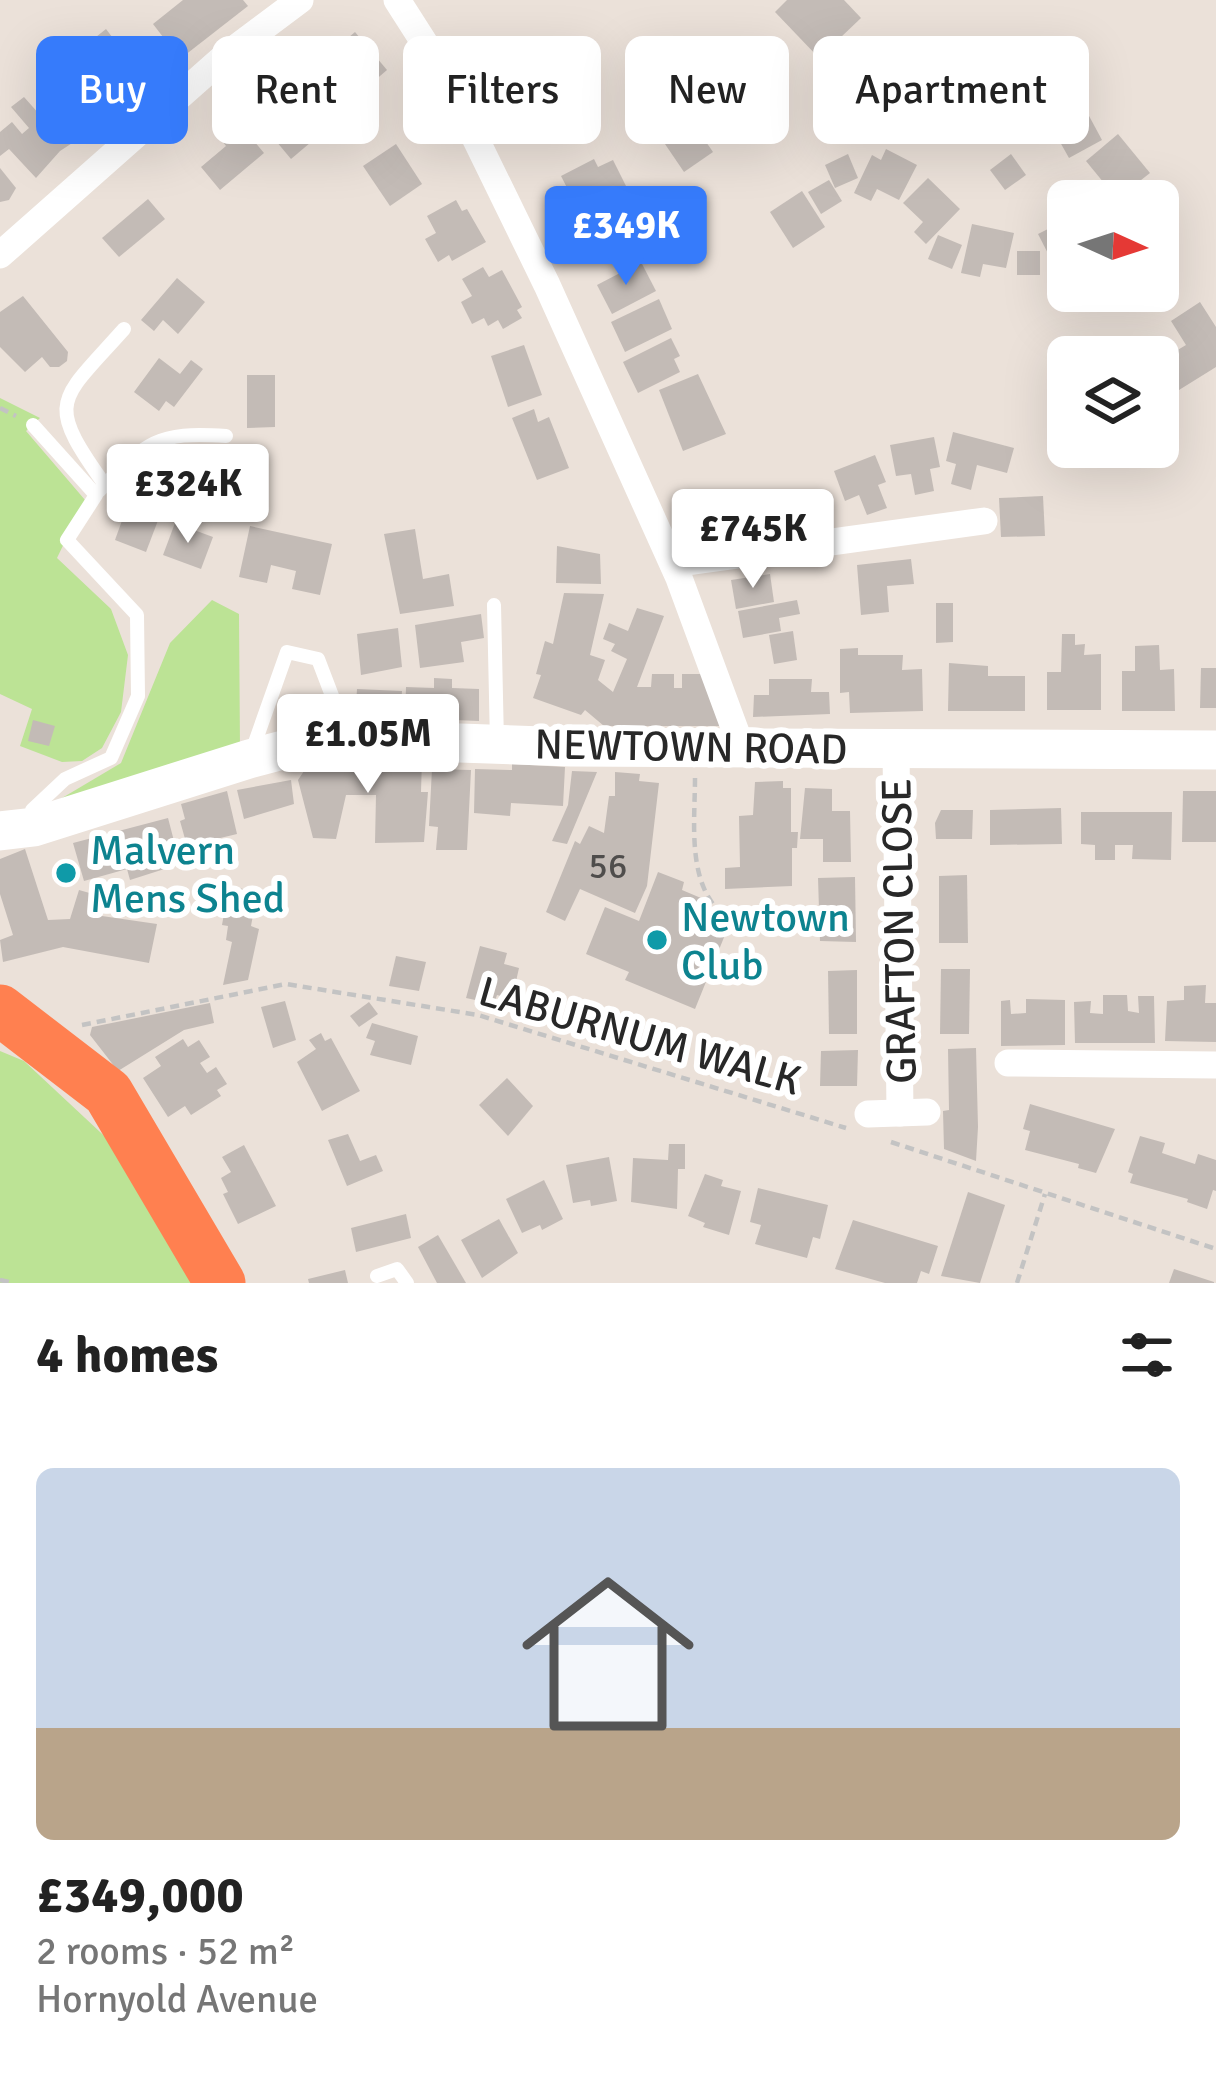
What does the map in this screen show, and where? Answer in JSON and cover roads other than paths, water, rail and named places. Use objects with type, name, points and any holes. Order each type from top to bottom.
[{"type":"highway","points":[[16,1021],[108,1093],[220,1283]]},
{"type":"main road","name":"NEWTOWN ROAD","points":[[17,829],[249,759],[298,746],[349,740],[1216,750]]},
{"type":"street","points":[[0,256],[225,56],[300,0]]},
{"type":"street","points":[[397,0],[443,72],[530,248],[673,564],[741,746]]},
{"type":"street","points":[[673,564],[983,521]]},
{"type":"street","name":"GRAFTON CLOSE","points":[[856,1121],[914,1112],[896,748]]},
{"type":"street","points":[[1008,1064],[1216,1065]]},
{"type":"lane","points":[[100,490],[71,438],[66,403],[73,386],[124,329]]},
{"type":"lane","points":[[33,425],[100,490]]},
{"type":"lane","points":[[100,490],[131,459],[166,436],[226,436]]},
{"type":"lane","name":"NEWTOWN ROAD","points":[[17,829],[60,773],[111,758],[138,695],[137,615],[67,540],[100,490]]},
{"type":"lane","points":[[494,604],[497,743]]},
{"type":"lane","points":[[249,759],[286,652],[318,658],[349,740]]},
{"type":"lane","points":[[376,1276],[397,1269],[407,1283]]},
{"type":"place","name":"Malvern Mens Shed","points":[[66,873]]},
{"type":"place","name":"Newtown Club","points":[[657,940]]}]
